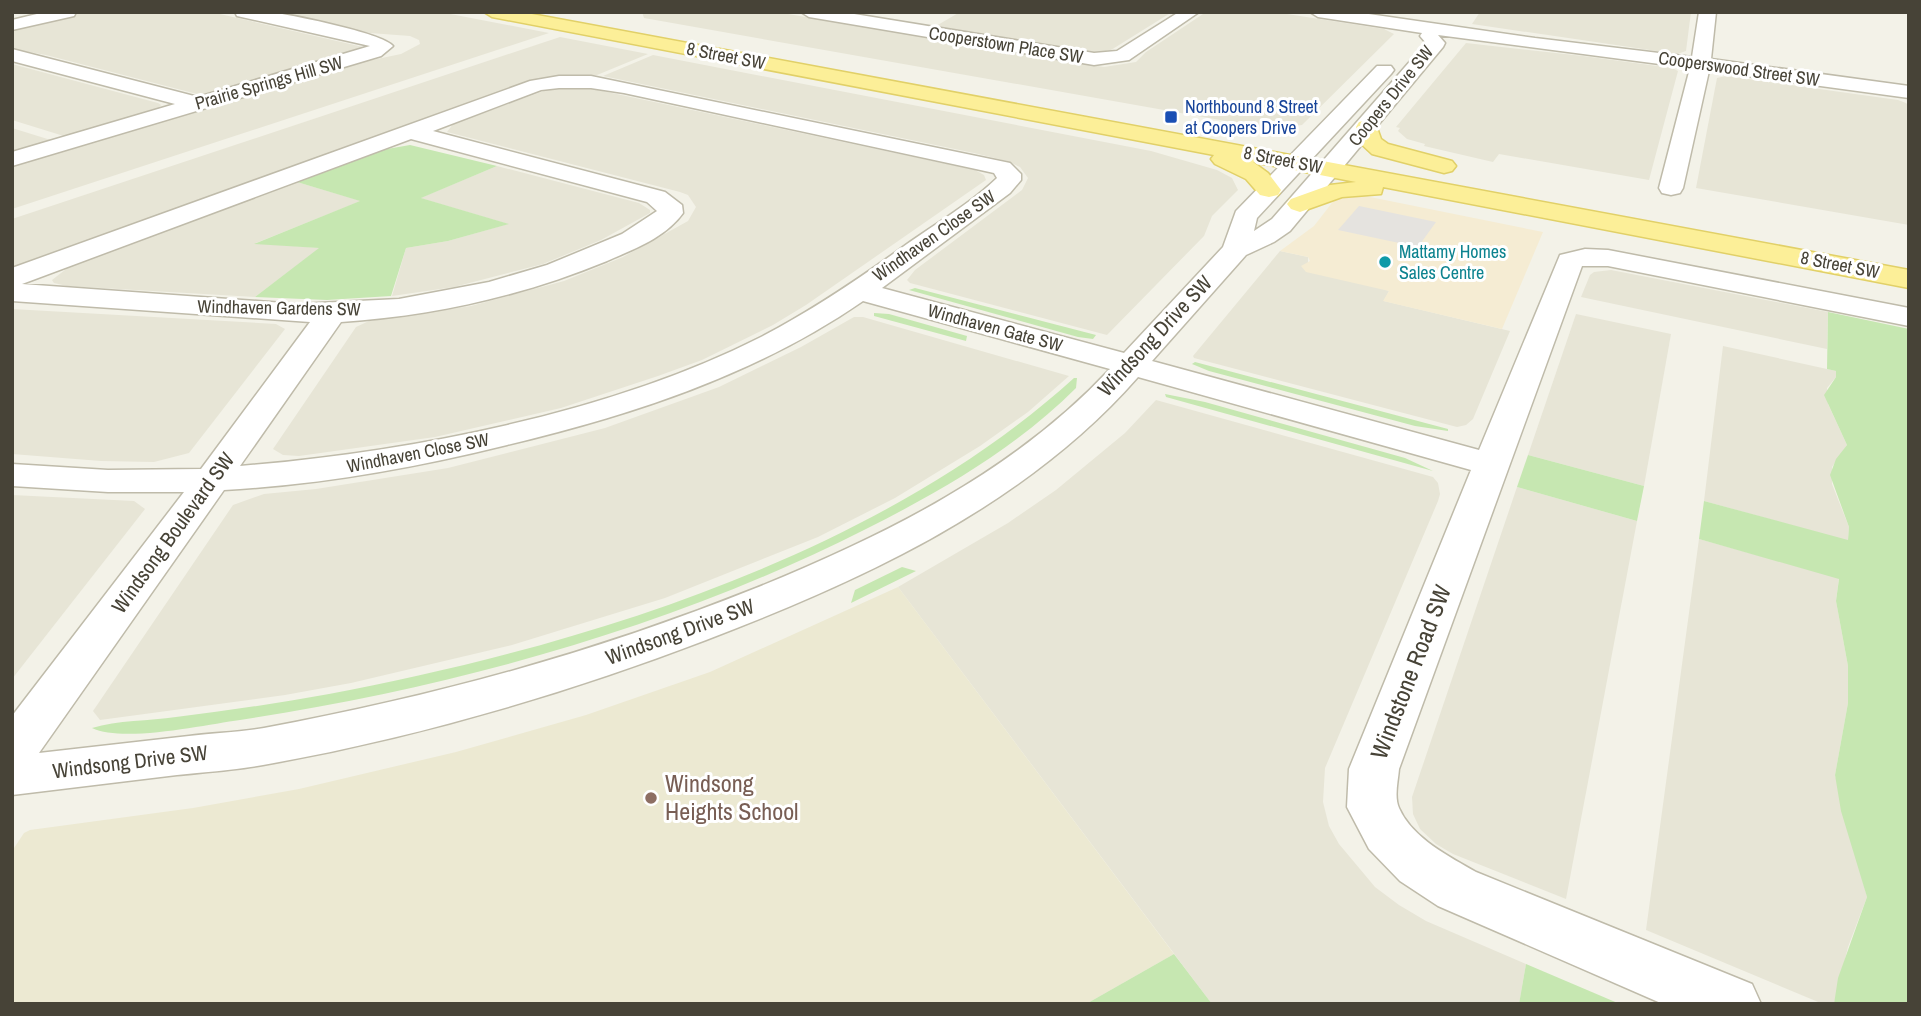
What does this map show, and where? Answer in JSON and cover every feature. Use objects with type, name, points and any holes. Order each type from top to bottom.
[{"type":"main road","name":"8 Street SW","points":[[492,12],[1126,131],[1301,156]]},
{"type":"main road","name":"8 Street SW","points":[[555,12],[1301,156],[1600,201],[1909,256]]},
{"type":"main road","points":[[1367,127],[1370,142],[1380,149],[1402,156],[1600,201]]},
{"type":"main road","points":[[1126,131],[1241,165],[1261,177],[1269,190]]},
{"type":"main road","name":"8 Street SW","points":[[1336,162],[1523,205],[1909,277]]},
{"type":"main road","points":[[1300,204],[1339,190],[1358,188],[1523,205]]},
{"type":"street","points":[[12,25],[68,12]]},
{"type":"street","name":"Prairie Springs Hill SW","points":[[12,159],[374,52],[384,46],[370,39],[243,12]]},
{"type":"street","name":"Cooperstown Place SW","points":[[809,12],[1094,59],[1122,57],[1191,12]]},
{"type":"street","points":[[1318,12],[1439,26]]},
{"type":"street","points":[[1331,12],[1439,26]]},
{"type":"street","points":[[1671,188],[1701,64],[1708,12]]},
{"type":"street","points":[[907,28],[931,18]]},
{"type":"street","name":"Coopers Drive SW","points":[[1301,156],[1413,40],[1439,26]]},
{"type":"street","name":"Coopers Drive SW","points":[[1336,162],[1436,43],[1439,26]]},
{"type":"street","name":"Cooperswood Street SW","points":[[1439,26],[1909,92]]},
{"type":"street","points":[[12,55],[199,104]]},
{"type":"street","name":"Windhaven Close SW","points":[[12,278],[537,85],[561,80],[588,80],[979,162],[1009,174],[1009,180],[1001,188],[795,331],[732,362],[642,397],[555,423],[415,456],[332,469],[213,478],[108,481],[12,475]]},
{"type":"street","name":"Windhaven Gardens SW","points":[[12,292],[189,306],[332,313],[415,306],[516,284],[609,250],[661,223],[670,214],[669,205],[656,197],[411,132]]},
{"type":"street","name":"Windsong Drive SW","points":[[1236,249],[1245,216],[1301,156]]},
{"type":"street","name":"Windsong Drive SW","points":[[12,775],[261,747],[515,689],[629,652],[840,569],[930,523],[992,485],[1059,434],[1132,365],[1236,249],[1273,231],[1336,162]]},
{"type":"street","name":"Windstone Road SW","points":[[1731,1004],[1457,889],[1419,866],[1390,838],[1373,805],[1374,769],[1570,261],[1585,257],[1608,258],[1909,317]]},
{"type":"street","name":"Windhaven Gate SW","points":[[857,290],[1132,365]]},
{"type":"street","name":"Windsong Boulevard SW","points":[[12,752],[332,313]]},
{"type":"street","points":[[1132,365],[1492,464]]},
{"type":"shaded area","points":[[85,12],[211,12],[363,47],[213,93],[197,94],[46,55],[12,49],[12,29]]},
{"type":"shaded area","points":[[270,12],[440,12],[549,33],[12,209],[12,167],[353,64],[401,54],[420,44],[419,40],[410,36],[370,33]]},
{"type":"shaded area","points":[[642,12],[776,12],[1104,67],[1136,62],[1146,52],[1206,12],[1274,12],[1384,29],[1394,34],[1302,125],[1271,129],[644,18]]},
{"type":"shaded area","points":[[960,12],[1172,12],[1111,50],[1095,53],[944,30],[936,26]]},
{"type":"shaded area","points":[[1480,12],[1691,12],[1686,51],[1677,54],[1472,24]]},
{"type":"shaded area","points":[[560,37],[648,54],[597,75],[560,75],[526,82],[12,267],[12,219]]},
{"type":"shaded area","points":[[1466,43],[1583,56],[1678,71],[1649,180],[1499,154],[1493,162],[1424,146],[1425,144],[1407,139],[1398,131],[1400,128],[1396,127]]},
{"type":"shaded area","points":[[653,55],[1151,151],[1217,170],[1232,178],[1238,190],[1212,216],[1204,236],[1107,335],[907,280],[915,270],[1022,190],[1028,178],[1020,167],[974,153],[603,76]]},
{"type":"shaded area","points":[[12,64],[161,105],[157,110],[67,137],[12,120]]},
{"type":"shaded area","points":[[1726,76],[1906,103],[1909,106],[1909,225],[1696,188],[1717,78]]},
{"type":"shaded area","points":[[579,86],[975,170],[984,175],[986,180],[806,305],[773,325],[702,360],[561,408],[435,437],[299,456],[283,455],[273,449],[356,327],[369,321],[471,306],[564,281],[623,257],[688,221],[696,207],[688,195],[680,192],[447,132],[453,124],[552,88]]},
{"type":"shaded area","points":[[12,128],[54,141],[12,153]]},
{"type":"shaded area","points":[[497,166],[639,203],[650,210],[650,213],[601,240],[543,264],[454,287],[392,296],[406,248],[448,241],[508,224],[420,198]]},
{"type":"shaded area","points":[[297,182],[361,201],[256,243],[320,248],[255,297],[67,286],[52,280],[70,266]]},
{"type":"shaded area","points":[[1360,195],[1543,232],[1502,329],[1383,301],[1389,291],[1306,272],[1301,266],[1310,261],[1308,257],[1280,251],[1314,226],[1335,199]]},
{"type":"shaded area","points":[[1359,206],[1436,222],[1418,247],[1338,230]]},
{"type":"shaded area","points":[[1280,251],[1308,257],[1308,263],[1389,291],[1384,301],[1510,331],[1473,419],[1466,425],[1457,427],[1194,358]]},
{"type":"shaded area","points":[[1611,270],[1828,312],[1827,349],[1581,297],[1590,275]]},
{"type":"shaded area","points":[[12,309],[276,324],[285,329],[189,453],[154,462],[101,461],[12,454]]},
{"type":"shaded area","points":[[1576,314],[1671,334],[1644,486],[1528,455]]},
{"type":"shaded area","points":[[854,317],[863,317],[1069,376],[1028,412],[980,446],[895,498],[818,537],[665,598],[512,645],[351,683],[285,695],[100,720],[93,711],[233,505],[264,494],[316,489],[448,468],[605,428],[719,387],[801,347]]},
{"type":"shaded area","points":[[1723,346],[1836,371],[1836,377],[1827,388],[1828,404],[1847,445],[1832,467],[1832,484],[1849,527],[1848,541],[1704,501]]},
{"type":"shaded area","points":[[1156,400],[1433,477],[1438,483],[1438,501],[1325,768],[1323,802],[1329,826],[1339,844],[1375,887],[1426,921],[1526,964],[1519,1004],[1212,1004],[898,587],[1008,523],[1056,490],[1125,433]]},
{"type":"shaded area","points":[[1517,487],[1637,521],[1566,899],[1453,854],[1436,844],[1420,829],[1413,814],[1412,797]]},
{"type":"shaded area","points":[[12,495],[134,501],[145,509],[12,679]]},
{"type":"shaded area","points":[[1699,539],[1839,578],[1836,601],[1848,666],[1848,703],[1835,775],[1867,897],[1848,947],[1834,1004],[1823,1004],[1646,930]]},
{"type":"shaded area","name":"Windsong Heights School","points":[[898,587],[1174,954],[1086,1004],[12,1004],[12,851],[24,833],[30,830],[193,808],[299,789],[456,752],[586,715],[710,672]]},
{"type":"green space","points":[[410,145],[497,166],[421,198],[509,224],[448,241],[406,248],[391,296],[327,300],[255,297],[319,248],[254,244],[360,201],[297,182],[387,149]]},
{"type":"green space","points":[[915,288],[1096,335],[1093,339],[1078,337],[909,290]]},
{"type":"green space","points":[[1828,312],[1909,329],[1909,1004],[1834,1004],[1838,978],[1867,897],[1841,811],[1835,775],[1848,703],[1848,666],[1836,601],[1839,579],[1699,539],[1704,501],[1848,540],[1849,527],[1830,475],[1836,459],[1847,445],[1824,395],[1836,377],[1836,371],[1827,369]]},
{"type":"green space","points":[[874,313],[889,314],[967,336],[966,341],[874,316]]},
{"type":"green space","points":[[1195,362],[1448,431],[1415,426],[1209,371],[1192,364]]},
{"type":"green space","points":[[1077,378],[1076,388],[1028,430],[976,467],[921,500],[790,565],[638,624],[480,671],[320,706],[164,732],[123,734],[92,728],[329,694],[426,674],[625,620],[724,584],[820,543],[911,495],[996,440]]},
{"type":"green space","points":[[1165,394],[1205,402],[1405,458],[1433,471],[1166,397]]},
{"type":"green space","points":[[1528,455],[1644,486],[1637,521],[1517,487]]},
{"type":"green space","points":[[902,567],[916,571],[851,603],[855,590]]},
{"type":"green space","points":[[1174,954],[1212,1004],[1086,1004]]},
{"type":"green space","points":[[1526,964],[1620,1004],[1519,1004]]},
{"type":"place","name":"Northbound 8 Street at Coopers Drive","points":[[1171,117]]},
{"type":"place","name":"Mattamy Homes Sales Centre","points":[[1385,262]]},
{"type":"place","name":"Windsong Heights School","points":[[651,798]]}]
